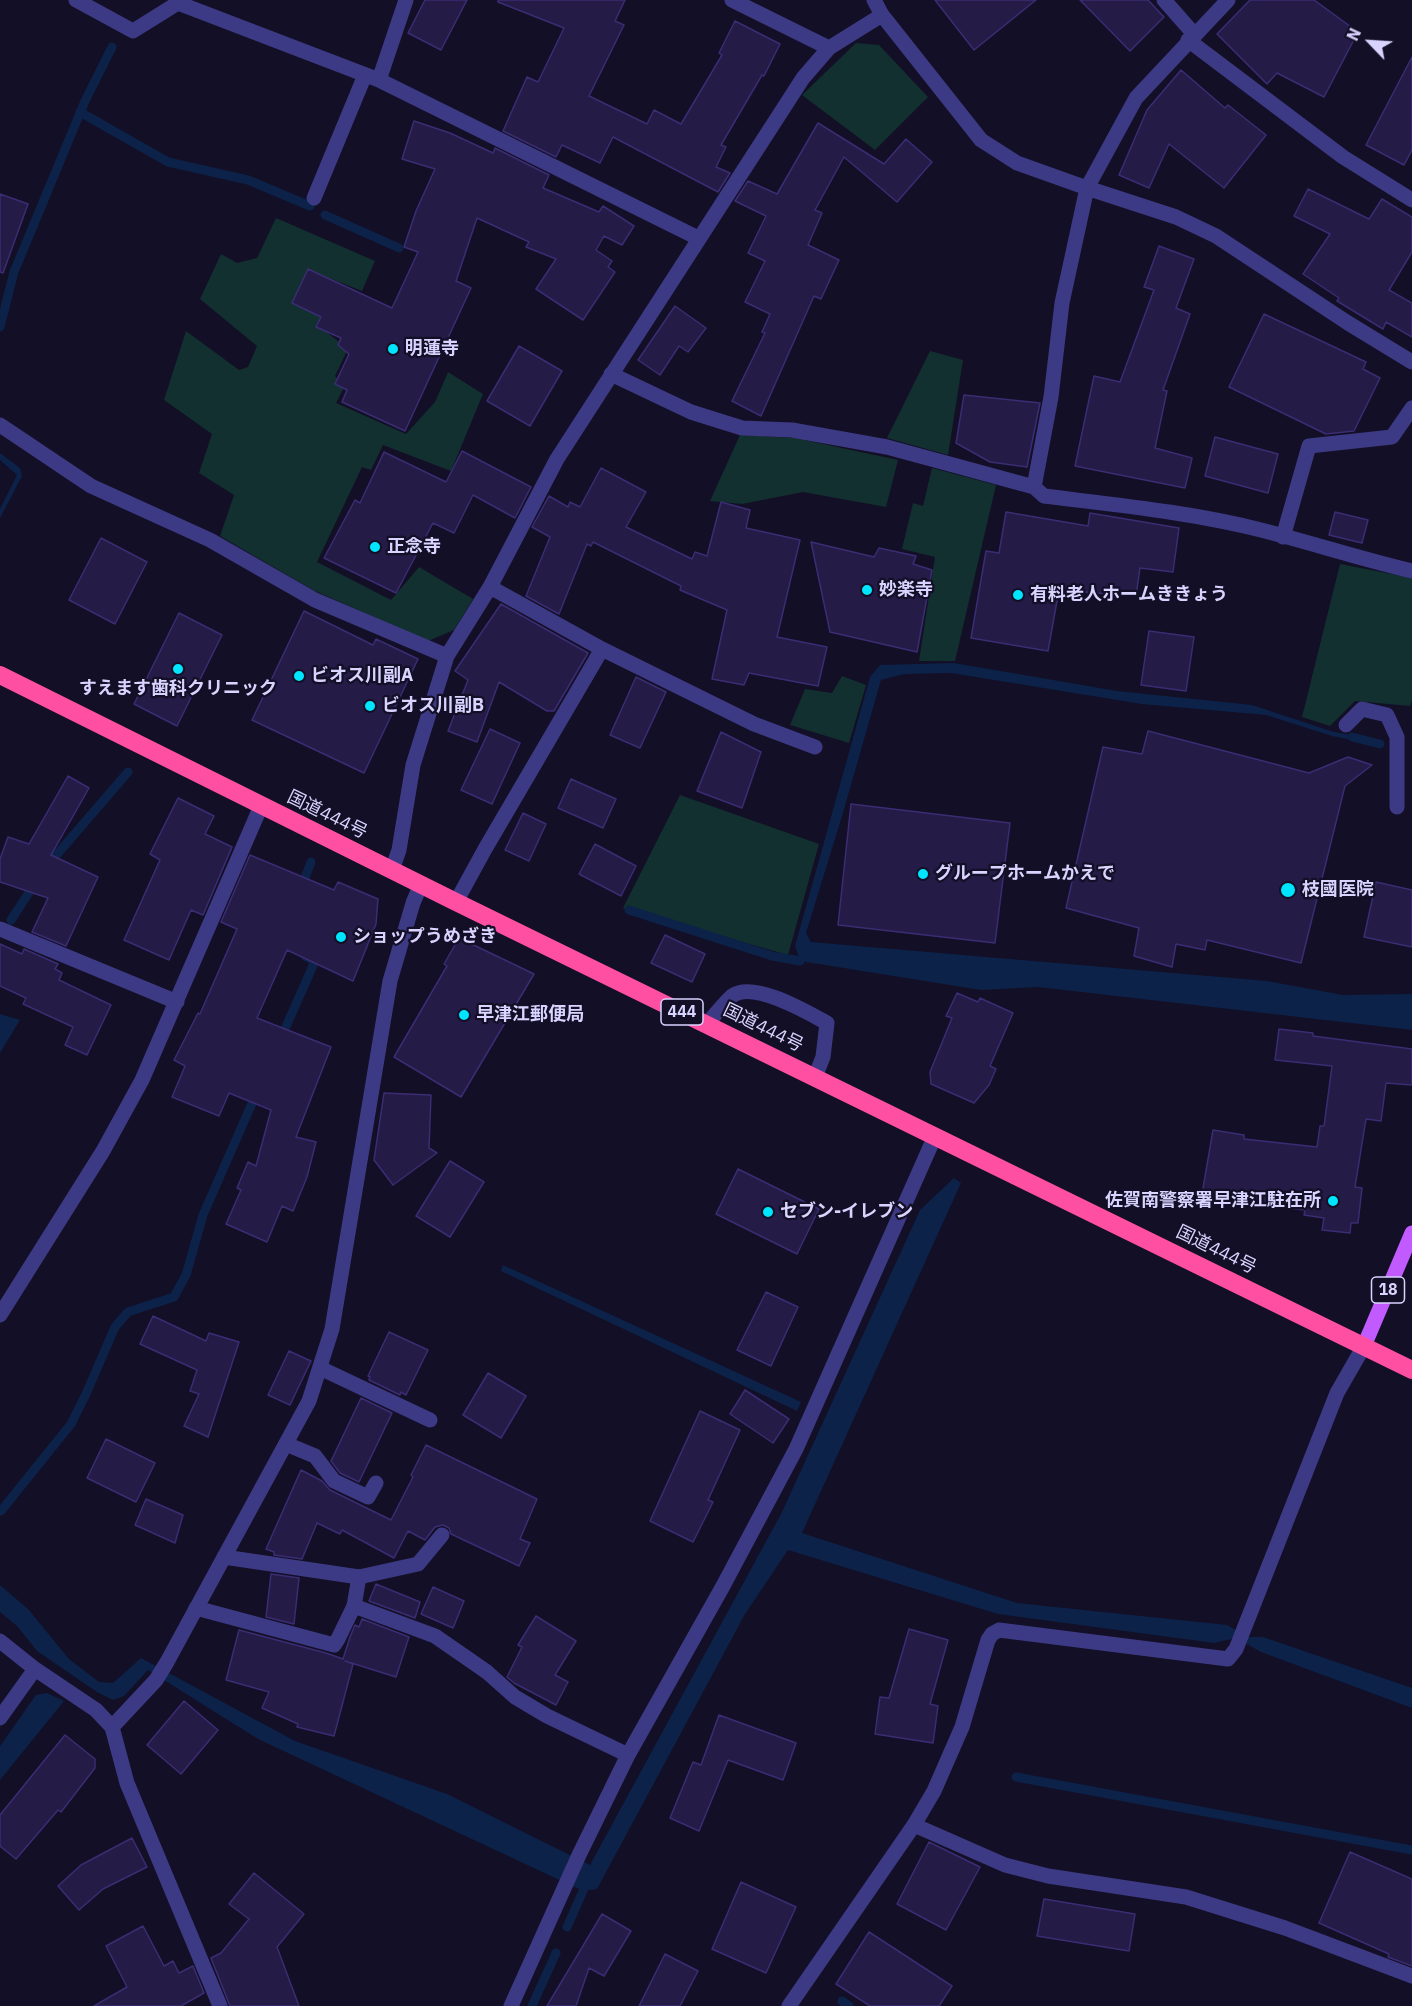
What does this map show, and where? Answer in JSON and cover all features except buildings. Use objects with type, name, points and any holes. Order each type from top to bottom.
[{"type":"highway","name":"国道444号","points":[[0,675],[456,902],[1412,1370]]},
{"type":"main road","name":"18","points":[[1365,1346],[1412,1233]]},
{"type":"street","points":[[76,0],[133,31],[178,3],[371,78],[698,238]]},
{"type":"street","points":[[314,198],[406,0]]},
{"type":"street","points":[[732,0],[829,48]]},
{"type":"street","points":[[874,0],[882,15],[981,140],[1017,163],[1176,217],[1216,236],[1348,323],[1412,362]]},
{"type":"street","points":[[1164,0],[1191,37],[1343,157],[1412,200]]},
{"type":"street","points":[[1034,487],[1051,397],[1062,303],[1087,188],[1136,98],[1228,0]]},
{"type":"street","points":[[392,870],[399,850],[413,765],[447,656],[490,587],[557,459],[803,78],[829,48],[882,15]]},
{"type":"street","points":[[611,374],[692,412],[742,428],[792,430],[887,447],[1034,487],[1044,496],[1169,512],[1260,530],[1412,571]]},
{"type":"street","points":[[1283,537],[1309,446],[1392,437],[1412,408]]},
{"type":"street","points":[[0,425],[91,486],[210,540],[315,600],[447,656]]},
{"type":"street","points":[[490,587],[602,649],[753,724],[815,747]]},
{"type":"street","points":[[456,902],[484,849],[602,649]]},
{"type":"street","points":[[1346,725],[1362,709],[1387,715],[1397,737],[1397,807]]},
{"type":"street","points":[[0,1315],[103,1151],[142,1080],[261,806]]},
{"type":"street","points":[[112,1727],[156,1680],[167,1662],[309,1401],[332,1329],[390,981],[421,884]]},
{"type":"street","points":[[0,929],[177,1002]]},
{"type":"street","points":[[707,1024],[734,995],[752,991],[795,1005],[827,1023],[823,1057],[815,1077]]},
{"type":"street","points":[[512,2006],[579,1855],[628,1755],[723,1586],[796,1449],[935,1136]]},
{"type":"street","points":[[789,2006],[914,1825],[934,1791],[962,1727],[988,1640],[992,1634],[999,1630],[1228,1659],[1236,1649],[1337,1393],[1365,1346]]},
{"type":"street","points":[[320,1368],[430,1420]]},
{"type":"street","points":[[286,1444],[315,1456],[334,1481],[368,1497],[376,1483]]},
{"type":"street","points":[[224,1557],[359,1577],[418,1564],[442,1535]]},
{"type":"street","points":[[196,1608],[334,1645],[354,1606],[359,1577]]},
{"type":"street","points":[[354,1606],[435,1636],[487,1672],[515,1697],[547,1716],[628,1755]]},
{"type":"street","points":[[0,1641],[35,1669],[96,1710],[112,1727],[127,1783],[220,2006]]},
{"type":"street","points":[[0,1718],[35,1669]]},
{"type":"street","points":[[914,1825],[1005,1865],[1048,1876],[1186,1897],[1284,1928],[1412,1976]]},
{"type":"green space","points":[[856,43],[879,45],[928,97],[875,150],[802,95]]},
{"type":"green space","points":[[276,218],[375,261],[362,291],[311,271],[321,315],[320,327],[348,349],[335,376],[344,387],[336,403],[406,434],[435,402],[448,372],[483,394],[451,471],[383,445],[371,470],[362,467],[317,562],[391,600],[419,567],[473,599],[454,630],[428,641],[313,590],[220,536],[234,495],[199,473],[212,434],[164,400],[186,331],[239,370],[248,367],[257,346],[200,299],[221,254],[237,263],[257,258]]},
{"type":"green space","points":[[930,351],[963,360],[948,455],[887,438]]},
{"type":"green space","points":[[740,435],[795,438],[898,460],[886,507],[803,492],[742,504],[710,501]]},
{"type":"green space","points":[[932,468],[996,485],[955,661],[919,661],[935,557],[902,549],[913,503],[923,506]]},
{"type":"green space","points":[[1340,564],[1412,578],[1412,700],[1410,706],[1355,701],[1330,726],[1302,717]]},
{"type":"green space","points":[[842,676],[866,685],[849,743],[790,725],[805,689],[832,693]]},
{"type":"green space","points":[[680,795],[819,844],[788,955],[623,908]]},
{"type":"water","points":[[0,453],[20,468],[22,476],[0,518],[0,509],[17,475],[0,460]]},
{"type":"water","points":[[954,663],[1117,691],[1252,705],[1334,732],[1353,735],[1352,740],[1332,736],[1266,715],[1142,704],[951,673],[904,674],[881,680],[806,933],[811,942],[1267,981],[1343,995],[1412,994],[1412,1030],[1038,987],[981,990],[800,961],[795,946],[870,677],[880,665]]},
{"type":"water","points":[[0,1014],[20,1020],[0,1053]]},
{"type":"water","points":[[954,1178],[961,1183],[802,1533],[1017,1603],[1227,1625],[1248,1637],[1263,1637],[1412,1688],[1412,1708],[1261,1652],[1236,1638],[1214,1643],[998,1614],[788,1550],[745,1614],[597,1889],[583,1891],[258,1739],[148,1670],[124,1696],[113,1700],[97,1692],[37,1651],[18,1627],[0,1612],[0,1585],[28,1609],[69,1659],[99,1682],[113,1683],[141,1658],[295,1741],[447,1794],[590,1865],[782,1512],[920,1210]]},
{"type":"water","points":[[503,1265],[801,1402],[797,1411],[501,1271]]},
{"type":"water","points":[[47,1693],[64,1701],[0,1780],[0,1746],[36,1695]]},
{"type":"waterway","points":[[0,327],[14,272],[85,101],[112,47]]},
{"type":"waterway","points":[[80,112],[168,162],[248,180],[310,206]]},
{"type":"waterway","points":[[325,215],[399,248]]},
{"type":"waterway","points":[[1352,737],[1380,744]]},
{"type":"waterway","points":[[47,866],[128,772]]},
{"type":"waterway","points":[[301,888],[311,862]]},
{"type":"waterway","points":[[11,920],[36,882]]},
{"type":"waterway","points":[[629,910],[772,956],[800,961]]},
{"type":"waterway","points":[[281,1038],[315,961],[306,957]]},
{"type":"waterway","points":[[1,1511],[71,1424],[115,1327],[128,1312],[174,1297],[186,1275],[203,1215],[257,1092]]},
{"type":"waterway","points":[[1016,1777],[1412,1850]]},
{"type":"waterway","points":[[567,1927],[583,1891]]},
{"type":"waterway","points":[[532,2006],[556,1953]]},
{"type":"waterway","points":[[842,2001],[849,2006]]},
{"type":"place","name":"明蓮寺","points":[[393,349]]},
{"type":"place","name":"正念寺","points":[[375,547]]},
{"type":"place","name":"妙楽寺","points":[[867,590]]},
{"type":"place","name":"有料老人ホームききょう","points":[[1018,595]]},
{"type":"place","name":"すえます歯科クリニック","points":[[178,669]]},
{"type":"place","name":"ビオス川副A","points":[[299,676]]},
{"type":"place","name":"ビオス川副B","points":[[370,706]]},
{"type":"place","name":"グループホームかえで","points":[[923,874]]},
{"type":"place","name":"枝國医院","points":[[1288,890]]},
{"type":"place","name":"ショップうめざき","points":[[341,937]]},
{"type":"place","name":"早津江郵便局","points":[[464,1015]]},
{"type":"place","name":"佐賀南警察署早津江駐在所","points":[[1333,1201]]},
{"type":"place","name":"セブン-イレブン","points":[[768,1212]]}]
